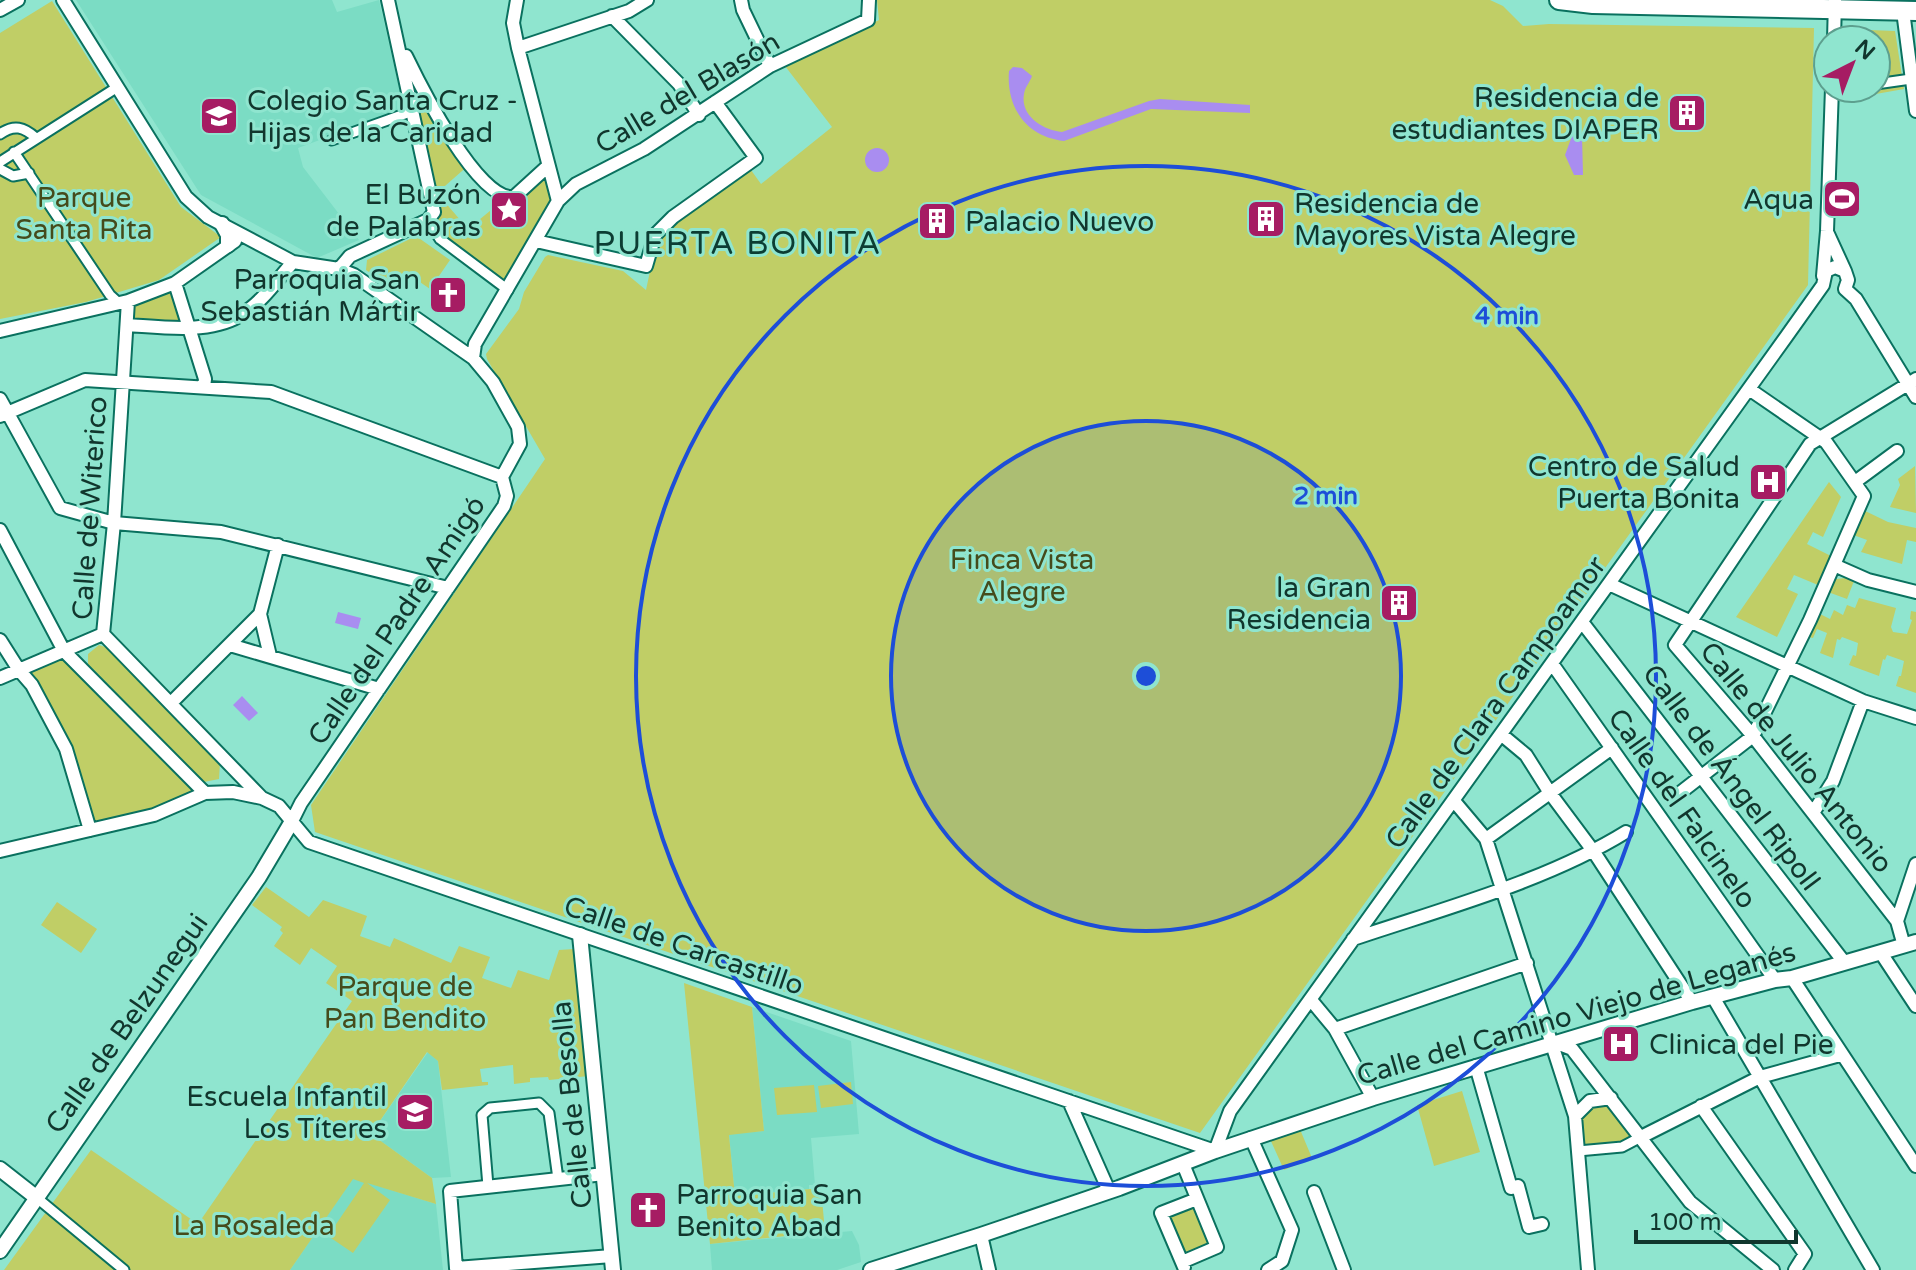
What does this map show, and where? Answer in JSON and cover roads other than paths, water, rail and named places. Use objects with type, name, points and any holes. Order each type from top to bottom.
[{"type":"main road","points":[[1559,0],[1593,4],[1835,5],[1910,11]]},
{"type":"street","points":[[0,10],[18,0]]},
{"type":"street","points":[[63,0],[186,197],[208,217],[293,262],[339,269],[350,256],[428,220],[434,212],[388,0]]},
{"type":"street","points":[[517,0],[513,23],[518,48],[558,201]]},
{"type":"street","points":[[518,48],[629,11],[647,0]]},
{"type":"street","points":[[741,0],[770,66]]},
{"type":"street","name":"Calle del Blasón","points":[[473,358],[475,344],[558,201],[576,184],[644,149],[770,66],[868,20],[869,0]]},
{"type":"street","points":[[1910,11],[1911,79],[1916,111]]},
{"type":"street","points":[[612,16],[679,84],[699,115]]},
{"type":"street","points":[[397,38],[447,134],[466,160],[499,194],[514,197],[548,166]]},
{"type":"street","points":[[1892,82],[1911,79]]},
{"type":"street","points":[[0,162],[116,88]]},
{"type":"street","points":[[536,241],[646,266],[655,235],[673,217],[756,158],[715,102]]},
{"type":"street","points":[[1827,231],[1848,280],[1845,289],[1836,294],[1826,290],[1823,281],[1831,104]]},
{"type":"street","points":[[332,140],[413,111]]},
{"type":"street","points":[[0,132],[13,127],[26,129],[36,138]]},
{"type":"street","points":[[14,152],[110,295],[124,302]]},
{"type":"street","points":[[0,169],[13,176],[29,173]]},
{"type":"street","points":[[428,220],[440,239],[508,290]]},
{"type":"street","points":[[222,224],[228,235],[228,245]]},
{"type":"street","points":[[1,329],[124,302],[175,283],[244,234]]},
{"type":"street","points":[[127,325],[191,330],[238,317],[260,299],[293,262]]},
{"type":"street","points":[[1823,281],[1826,271],[1835,267],[1845,271]]},
{"type":"street","name":"Calle del Padre Amigó","points":[[291,823],[301,803],[504,506],[507,496],[502,477],[520,444],[518,427],[493,382],[473,358],[354,275],[339,269]]},
{"type":"street","name":"Calle de Clara Campoamor","points":[[1215,1151],[1230,1111],[1553,665],[1823,281]]},
{"type":"street","points":[[175,283],[205,379],[204,387]]},
{"type":"street","points":[[1845,289],[1856,299],[1911,382],[1916,397]]},
{"type":"street","name":"Calle de Witerico","points":[[124,302],[127,325],[103,634],[262,798]]},
{"type":"street","points":[[4,414],[85,380],[283,394],[502,477]]},
{"type":"street","points":[[1689,622],[1810,444],[1911,382]]},
{"type":"street","points":[[1676,796],[1753,736],[1788,667],[1864,496],[1826,442],[1749,389]]},
{"type":"street","points":[[0,399],[4,414],[60,508],[114,523],[221,532],[448,588]]},
{"type":"street","points":[[1855,482],[1897,451]]},
{"type":"street","points":[[0,530],[64,651],[205,793]]},
{"type":"street","points":[[270,656],[260,614],[278,545]]},
{"type":"street","points":[[1834,565],[1868,580],[1916,592]]},
{"type":"street","points":[[1609,584],[1863,701],[1916,718]]},
{"type":"street","points":[[171,703],[260,614]]},
{"type":"street","name":"Calle de Ángel Ripoll","points":[[1582,622],[1844,962]]},
{"type":"street","name":"Calle de Julio Antonio","points":[[1689,622],[1675,645],[1753,736],[1897,921]]},
{"type":"street","points":[[0,678],[103,634]]},
{"type":"street","points":[[0,640],[32,685],[66,749],[90,830]]},
{"type":"street","points":[[230,645],[379,689]]},
{"type":"street","name":"Calle del Falcinelo","points":[[1553,665],[1775,980]]},
{"type":"street","points":[[1813,813],[1833,781],[1863,701]]},
{"type":"street","points":[[1502,735],[1526,755],[1692,1002]]},
{"type":"street","points":[[1486,839],[1612,748]]},
{"type":"street","points":[[0,851],[154,815],[205,793],[233,792],[262,798]]},
{"type":"street","name":"Calle de Carcastillo","points":[[262,798],[279,806],[309,842],[1215,1151]]},
{"type":"street","points":[[1454,801],[1486,839],[1554,1042],[1575,1116],[1588,1270]]},
{"type":"street","name":"Calle de Belzunegui","points":[[0,1251],[259,877],[291,823]]},
{"type":"street","points":[[1353,939],[1502,888],[1594,852],[1626,832]]},
{"type":"street","points":[[1910,944],[1897,921],[1916,864]]},
{"type":"street","name":"Calle de Besolla","points":[[580,935],[612,1263]]},
{"type":"street","name":"Calle del Camino Viejo de Leganés","points":[[871,1270],[981,1235],[1251,1138],[1373,1098],[1692,1002],[1792,978],[1910,944]]},
{"type":"street","points":[[1881,953],[1916,1006]]},
{"type":"street","points":[[1335,1029],[1527,963]]},
{"type":"street","points":[[1792,978],[1916,1166]]},
{"type":"street","points":[[1713,997],[1873,1270]]},
{"type":"street","points":[[1311,1000],[1335,1029],[1373,1098]]},
{"type":"street","points":[[1554,1042],[1572,1049],[1690,1202],[1773,1270]]},
{"type":"street","points":[[1578,1151],[1622,1147],[1760,1077],[1840,1055]]},
{"type":"street","points":[[1476,1066],[1511,1188],[1518,1186],[1529,1227],[1542,1224]]},
{"type":"street","points":[[1575,1116],[1590,1101],[1611,1098]]},
{"type":"street","points":[[1069,1101],[1109,1191]]},
{"type":"street","points":[[488,1186],[482,1115],[490,1108],[539,1103],[549,1113],[558,1179]]},
{"type":"street","points":[[1701,1106],[1805,1254],[1795,1270]]},
{"type":"street","points":[[1251,1138],[1292,1230],[1282,1261],[1268,1270]]},
{"type":"street","points":[[1183,1164],[1217,1247],[1183,1266],[1161,1213],[1197,1199]]},
{"type":"street","points":[[0,1169],[124,1270]]},
{"type":"street","points":[[604,1174],[450,1191],[456,1268],[612,1263]]},
{"type":"street","points":[[1314,1192],[1344,1270]]},
{"type":"street","points":[[981,1235],[989,1270]]},
{"type":"place","name":"Residencia de estudiantes DIAPER","points":[[1687,113]]},
{"type":"place","name":"Colegio Santa Cruz - Hijas de la Caridad","points":[[219,116]]},
{"type":"place","name":"Aqua","points":[[1842,199]]},
{"type":"place","name":"El Buzón de Palabras","points":[[509,210]]},
{"type":"place","name":"Residencia de Mayores Vista Alegre","points":[[1266,219]]},
{"type":"place","name":"Palacio Nuevo","points":[[937,221]]},
{"type":"place","name":"Parroquia San Sebastián Mártir","points":[[448,295]]},
{"type":"place","name":"Centro de Salud Puerta Bonita","points":[[1768,482]]},
{"type":"place","name":"la Gran Residencia","points":[[1399,603]]},
{"type":"place","name":"Clinica del Pie","points":[[1621,1044]]},
{"type":"place","name":"Escuela Infantil Los Títeres","points":[[415,1112]]},
{"type":"place","name":"Parroquia San Benito Abad","points":[[648,1210]]},
{"type":"district","name":"PUERTA BONITA","points":[[738,243]]},
{"type":"park label","name":"Parque Santa Rita","points":[[84,213]]},
{"type":"park label","name":"Finca Vista Alegre","points":[[1022,575]]},
{"type":"park label","name":"Parque de Pan Bendito","points":[[405,1002]]},
{"type":"park label","name":"La Rosaleda","points":[[254,1225]]}]
